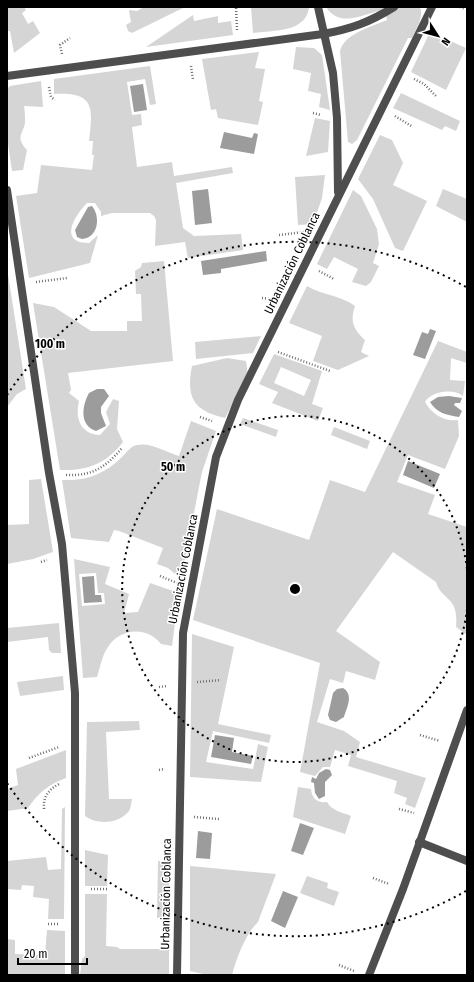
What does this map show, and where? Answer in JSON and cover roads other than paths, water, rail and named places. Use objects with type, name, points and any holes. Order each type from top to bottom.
[{"type":"street","name":"Urbanización Coblanca","points":[[318,7],[333,73],[337,118],[338,195]]},
{"type":"street","points":[[7,76],[323,34],[352,28],[381,15],[394,7]]},
{"type":"street","name":"Urbanización Coblanca","points":[[177,975],[183,633],[190,587],[216,457],[238,400],[320,231],[432,7]]},
{"type":"street","points":[[7,190],[49,473],[63,555],[76,693],[74,975]]},
{"type":"street","points":[[368,975],[419,842],[467,710]]},
{"type":"street","points":[[419,842],[467,861]]}]
